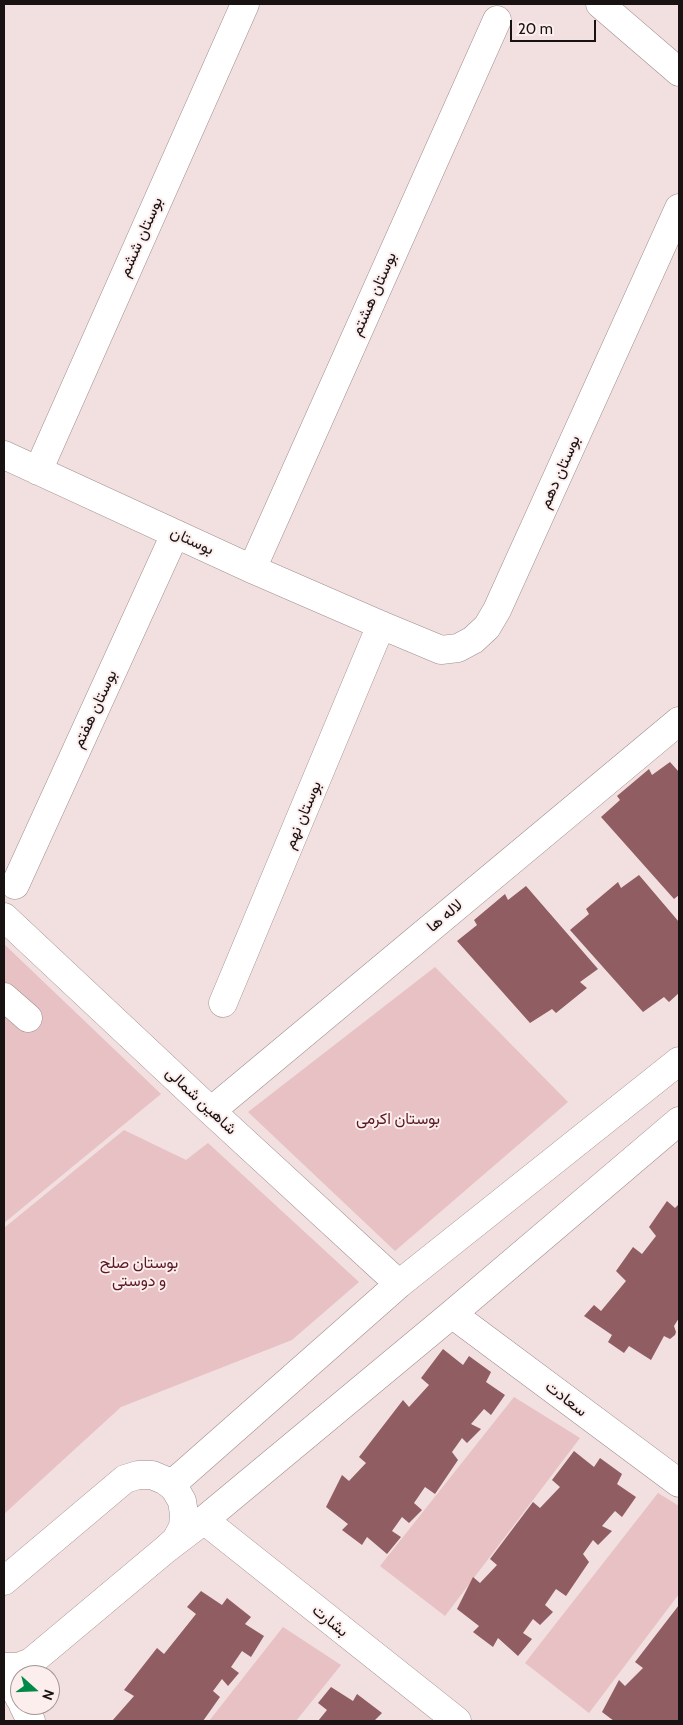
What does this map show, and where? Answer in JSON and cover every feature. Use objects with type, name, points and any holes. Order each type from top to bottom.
[{"type":"street","name":"بوستان ششم","points":[[38,471],[245,4]]},
{"type":"street","points":[[600,4],[679,72]]},
{"type":"street","name":"بوستان هشتم","points":[[252,569],[497,20]]},
{"type":"street","name":"بوستان دهم","points":[[381,625],[440,650],[458,648],[473,640],[487,627],[502,601],[679,208]]},
{"type":"street","name":"بوستان","points":[[4,455],[252,569],[381,625]]},
{"type":"street","name":"بوستان هفتم","points":[[15,884],[175,534]]},
{"type":"street","name":"بوستان نهم","points":[[223,1003],[381,625]]},
{"type":"street","name":"لاله ها","points":[[211,1111],[679,721]]},
{"type":"street","name":"شاهین شمالی","points":[[4,917],[399,1284]]},
{"type":"street","points":[[4,997],[28,1018]]},
{"type":"street","points":[[171,1486],[399,1284],[679,1060]]},
{"type":"street","points":[[166,1549],[204,1520],[452,1314],[679,1121]]},
{"type":"street","name":"سعادت","points":[[452,1314],[679,1483]]},
{"type":"street","points":[[4,1581],[125,1479],[138,1475],[152,1475],[164,1480],[175,1489],[182,1501],[183,1527],[176,1540],[32,1662],[18,1667],[4,1667],[10,1679]]},
{"type":"street","name":"بشارت","points":[[204,1520],[457,1721]]},
{"type":"green space","points":[[4,944],[161,1094],[4,1223]]},
{"type":"green space","name":"بوستان اکرمی","points":[[435,967],[568,1102],[395,1251],[248,1112]]},
{"type":"green space","name":"بوستان صلح و دوستی","points":[[124,1130],[186,1160],[208,1143],[359,1282],[292,1340],[121,1407],[4,1514],[4,1228]]},
{"type":"green space","points":[[514,1397],[580,1438],[445,1616],[380,1566]]},
{"type":"green space","points":[[658,1493],[679,1506],[679,1594],[589,1713],[525,1663]]},
{"type":"green space","points":[[283,1627],[341,1665],[296,1721],[209,1721]]},
{"type":"building","points":[[670,762],[679,772],[679,895],[674,899],[601,817],[620,800],[617,796],[649,769],[652,775]]},
{"type":"building","points":[[639,875],[679,922],[679,993],[669,1002],[664,997],[643,1012],[570,930],[589,914],[586,909],[618,882],[621,888]]},
{"type":"building","points":[[526,886],[598,969],[580,982],[587,988],[556,1013],[552,1009],[530,1023],[457,941],[477,925],[474,920],[505,894],[508,900]]},
{"type":"building","points":[[667,1201],[675,1208],[679,1204],[679,1318],[674,1326],[675,1335],[670,1339],[664,1336],[651,1360],[629,1346],[624,1353],[608,1342],[612,1335],[584,1316],[594,1305],[601,1311],[626,1281],[616,1271],[633,1247],[642,1254],[656,1236],[649,1227]]},
{"type":"building","points":[[443,1349],[463,1365],[469,1356],[491,1372],[486,1382],[505,1395],[491,1415],[484,1409],[471,1424],[481,1429],[467,1443],[462,1438],[452,1452],[458,1460],[435,1494],[425,1487],[414,1503],[422,1510],[409,1523],[402,1517],[392,1531],[401,1537],[387,1554],[367,1537],[362,1545],[342,1530],[348,1524],[326,1507],[342,1475],[349,1481],[366,1463],[359,1457],[403,1400],[409,1407],[429,1385],[421,1378]]},
{"type":"building","points":[[574,1451],[594,1467],[600,1458],[622,1474],[617,1484],[636,1497],[622,1517],[615,1511],[602,1526],[612,1531],[598,1545],[593,1540],[583,1554],[589,1562],[566,1596],[556,1589],[545,1605],[553,1612],[540,1625],[533,1619],[523,1633],[532,1639],[518,1656],[498,1638],[493,1647],[473,1632],[479,1626],[457,1609],[473,1577],[480,1583],[497,1565],[490,1559],[533,1502],[540,1508],[560,1487],[552,1480]]},
{"type":"building","points":[[201,1591],[222,1605],[227,1598],[251,1617],[245,1624],[264,1636],[251,1657],[242,1651],[231,1667],[239,1673],[228,1686],[222,1679],[213,1691],[220,1697],[203,1721],[112,1721],[134,1696],[124,1690],[157,1648],[164,1654],[196,1614],[187,1607]]},
{"type":"building","points":[[679,1605],[679,1721],[614,1721],[602,1712],[619,1680],[625,1686],[643,1668],[635,1662]]},
{"type":"building","points":[[331,1687],[353,1701],[357,1694],[382,1713],[375,1720],[378,1721],[318,1721],[327,1710],[318,1703]]}]
